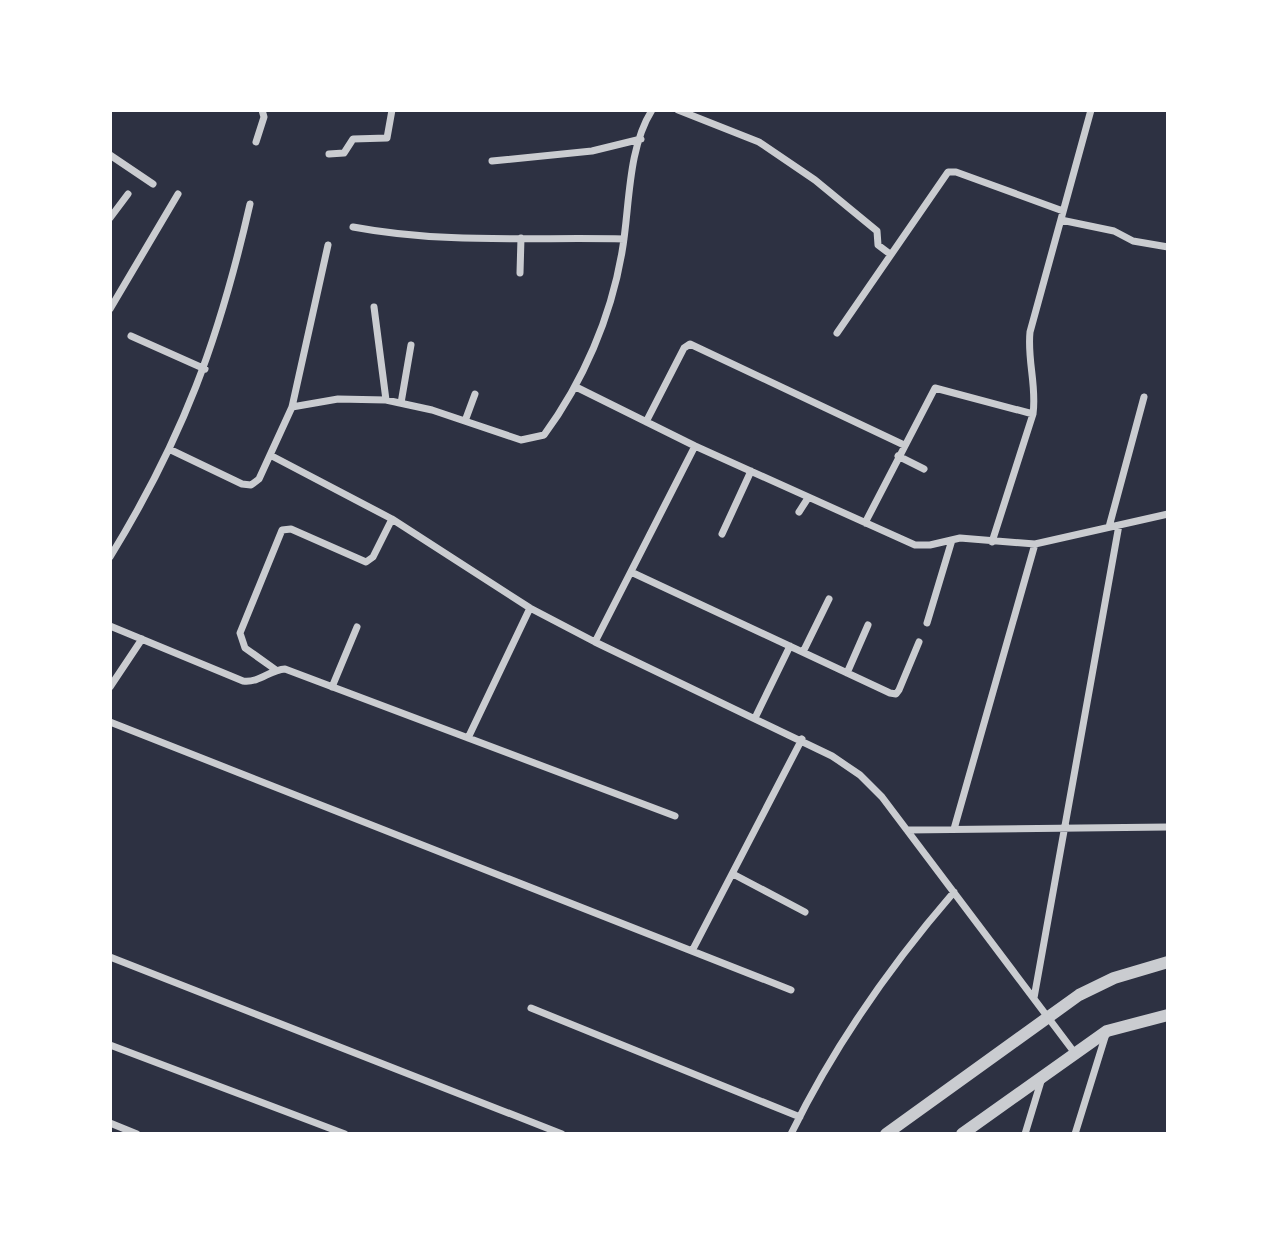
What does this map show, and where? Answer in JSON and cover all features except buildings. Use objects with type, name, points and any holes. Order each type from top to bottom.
[{"type":"street","points":[[256,142],[264,117],[262,110]]},
{"type":"street","points":[[329,153],[344,153],[353,139],[387,138],[392,110]]},
{"type":"street","points":[[292,407],[338,399],[386,400],[465,421],[508,437],[534,440],[544,435],[576,387],[604,318],[617,276],[631,183],[650,113],[641,110]]},
{"type":"street","points":[[678,110],[759,142],[788,160],[879,233],[878,245],[890,254]]},
{"type":"street","points":[[992,542],[1033,414],[1035,400],[1028,352],[1030,332],[1091,110]]},
{"type":"street","points":[[492,161],[566,154],[641,139]]},
{"type":"street","points":[[110,155],[153,184]]},
{"type":"street","points":[[837,333],[948,172],[1063,211]]},
{"type":"street","points":[[110,218],[128,194]]},
{"type":"street","points":[[110,309],[178,194]]},
{"type":"street","points":[[110,557],[171,450],[205,369],[231,288],[250,204]]},
{"type":"street","points":[[1061,220],[1114,231],[1133,241],[1168,247]]},
{"type":"street","points":[[353,227],[442,239],[624,239]]},
{"type":"street","points":[[520,273],[522,238]]},
{"type":"street","points":[[171,450],[251,485],[259,479],[292,407],[328,244]]},
{"type":"street","points":[[374,307],[386,400]]},
{"type":"street","points":[[131,336],[205,369]]},
{"type":"street","points":[[646,422],[684,348],[690,344],[904,445]]},
{"type":"street","points":[[401,403],[411,345]]},
{"type":"street","points":[[576,387],[695,446],[915,545],[952,540],[1035,544],[1168,514]]},
{"type":"street","points":[[864,523],[935,388],[1033,414]]},
{"type":"street","points":[[465,421],[475,394]]},
{"type":"street","points":[[1109,527],[1144,397]]},
{"type":"street","points":[[595,642],[695,446]]},
{"type":"street","points":[[270,455],[392,519],[530,608],[595,642],[802,739],[860,775],[882,797],[1074,1052]]},
{"type":"street","points":[[898,456],[924,469]]},
{"type":"street","points":[[722,534],[751,471]]},
{"type":"street","points":[[799,512],[808,498]]},
{"type":"street","points":[[276,670],[245,649],[240,632],[282,530],[292,528],[366,562],[373,557],[392,519]]},
{"type":"street","points":[[1034,998],[1119,525]]},
{"type":"street","points":[[927,623],[952,540]]},
{"type":"street","points":[[954,829],[1035,544]]},
{"type":"street","points":[[631,572],[896,694],[919,642]]},
{"type":"street","points":[[803,652],[829,599]]},
{"type":"street","points":[[468,738],[530,608]]},
{"type":"street","points":[[847,673],[868,625]]},
{"type":"street","points":[[110,626],[243,681],[261,679],[276,670],[285,669],[675,816]]},
{"type":"street","points":[[332,687],[357,627]]},
{"type":"street","points":[[110,687],[142,639]]},
{"type":"street","points":[[755,718],[790,646]]},
{"type":"street","points":[[110,722],[791,990]]},
{"type":"street","points":[[692,951],[802,739]]},
{"type":"street","points":[[907,830],[1168,827]]},
{"type":"street","points":[[733,874],[805,912]]},
{"type":"street","points":[[792,1134],[870,998],[911,942],[954,892]]},
{"type":"street","points":[[110,957],[562,1134]]},
{"type":"street","points":[[886,1134],[1047,1017],[1114,978],[1168,962]]},
{"type":"street","points":[[530,1008],[800,1117]]},
{"type":"street","points":[[962,1134],[1107,1031],[1168,1015]]},
{"type":"street","points":[[1075,1134],[1107,1031]]},
{"type":"street","points":[[110,1045],[345,1134]]},
{"type":"street","points":[[1025,1134],[1043,1075]]},
{"type":"street","points":[[110,1123],[137,1134]]}]
